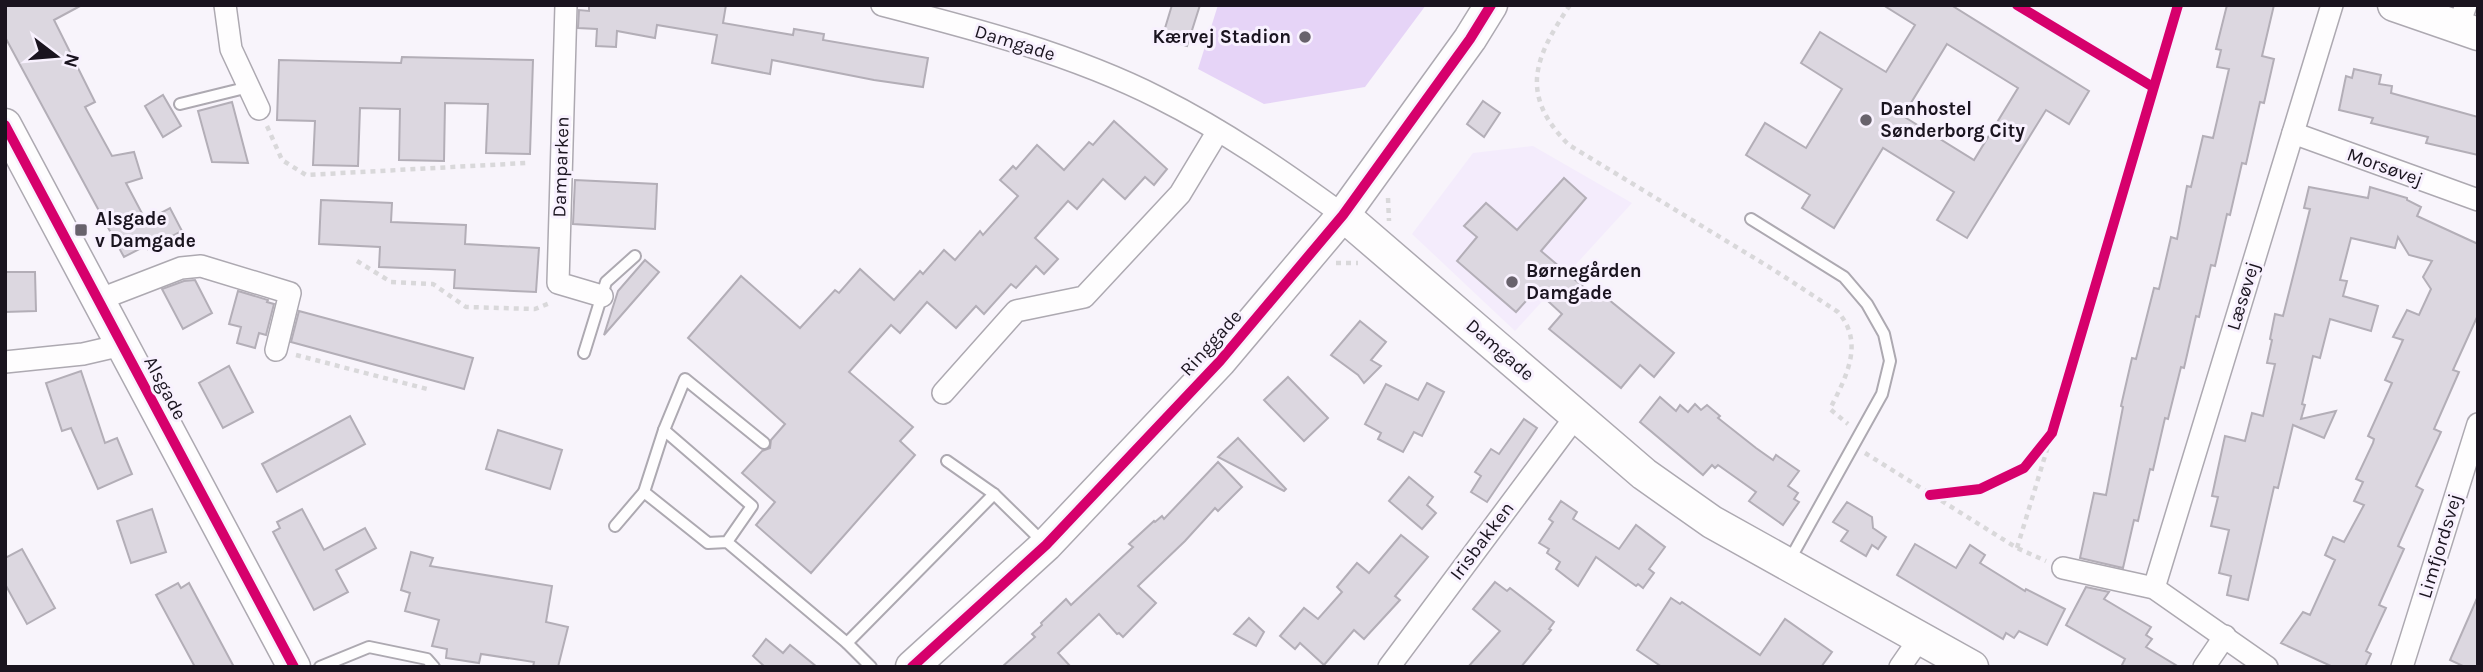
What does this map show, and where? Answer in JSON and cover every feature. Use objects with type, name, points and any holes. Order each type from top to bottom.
[{"type":"street","points":[[225,5],[231,49],[259,109]]},
{"type":"street","name":"Damparken","points":[[558,283],[566,5]]},
{"type":"street","name":"Damgade","points":[[882,5],[1060,56],[1158,97],[1253,150],[1343,215],[1644,474],[1712,522],[1972,667]]},
{"type":"street","name":"Ringgade","points":[[912,667],[1046,545],[1220,361],[1343,215],[1470,39],[1491,5]]},
{"type":"street","name":"Læsøvej","points":[[2154,588],[2332,5]]},
{"type":"street","points":[[2395,5],[2467,22]]},
{"type":"street","name":"Alsgade","points":[[5,125],[294,667]]},
{"type":"street","points":[[943,393],[1016,311],[1084,297],[1180,194],[1218,131]]},
{"type":"street","name":"Morsøvej","points":[[2293,133],[2478,200]]},
{"type":"street","points":[[98,300],[181,268],[201,266],[290,293],[276,350]]},
{"type":"street","points":[[558,283],[602,296]]},
{"type":"street","points":[[5,362],[83,354],[122,345]]},
{"type":"street","name":"Irisbakken","points":[[1389,667],[1576,416]]},
{"type":"street","name":"Limfjordsvej","points":[[2402,667],[2478,424]]},
{"type":"street","points":[[2063,568],[2154,588],[2267,667]]},
{"type":"street","points":[[2204,667],[2225,636]]},
{"type":"street","points":[[1900,667],[1920,638]]},
{"type":"lane","points":[[180,104],[249,87]]},
{"type":"lane","points":[[1751,219],[1844,277],[1867,304],[1884,334],[1890,362],[1882,394],[1786,565]]},
{"type":"lane","points":[[583,354],[606,282],[635,256]]},
{"type":"lane","points":[[615,526],[645,492],[664,430],[685,379],[764,443]]},
{"type":"lane","points":[[664,430],[752,506],[727,542]]},
{"type":"lane","points":[[947,461],[994,495],[1046,545]]},
{"type":"lane","points":[[645,492],[708,543],[727,542],[847,643],[871,667]]},
{"type":"lane","points":[[847,643],[994,495]]},
{"type":"lane","points":[[320,667],[369,646],[427,659],[434,667]]},
{"type":"path","points":[[1570,5],[1548,38],[1539,58],[1536,78],[1541,101],[1552,129],[1569,145],[1838,312],[1845,320],[1851,335],[1853,355],[1830,409],[1852,427],[1854,446],[2017,548],[2063,568]]},
{"type":"path","points":[[259,109],[282,160],[306,175],[526,163]]},
{"type":"path","points":[[357,261],[391,282],[433,284],[466,307],[535,309],[550,303],[558,283]]},
{"type":"path","points":[[276,350],[427,389]]},
{"type":"path","points":[[2017,548],[2052,433]]},
{"type":"shaded area","name":"Kærvej Stadion","points":[[1218,5],[1426,5],[1365,87],[1264,104],[1198,69]]},
{"type":"shaded area","name":"Børnegården Damgade","points":[[1533,146],[1632,203],[1515,331],[1412,234],[1473,153]]},
{"type":"building","points":[[5,5],[82,5],[54,20],[95,102],[85,107],[112,156],[134,152],[142,178],[126,183],[146,221],[170,208],[182,231],[148,249],[147,245],[124,257],[5,37]]},
{"type":"building","points":[[589,5],[726,5],[723,23],[793,35],[794,29],[824,34],[823,40],[928,58],[923,87],[772,60],[770,74],[712,63],[717,35],[657,25],[655,38],[617,31],[616,47],[596,46],[597,29],[578,28],[579,10],[589,11]]},
{"type":"building","points":[[1172,5],[1200,5],[1187,46],[1162,38]]},
{"type":"building","name":"Danhostel Sønderborg City","points":[[1883,5],[1951,5],[2089,91],[2069,124],[2046,110],[1967,238],[1937,220],[1954,192],[1883,148],[1834,228],[1802,208],[1810,195],[1746,155],[1765,123],[1806,148],[1842,89],[1801,63],[1820,32],[1886,72],[1915,25]],"holes":[[[1947,44],[2018,88],[1974,160],[1903,116]]]},
{"type":"building","points":[[2227,5],[2274,5],[2262,56],[2274,59],[2264,103],[2260,102],[2246,164],[2242,163],[2215,266],[2211,265],[2184,368],[2181,367],[2168,419],[2165,418],[2138,521],[2134,520],[2123,568],[2080,558],[2094,493],[2106,495],[2132,358],[2136,359],[2154,288],[2159,289],[2171,237],[2177,239],[2187,186],[2191,187],[2203,136],[2213,138],[2229,69],[2217,67],[2221,50],[2216,49]]},
{"type":"building","points":[[402,57],[533,60],[530,154],[486,153],[488,104],[445,103],[444,161],[399,160],[400,109],[360,108],[358,166],[313,165],[315,121],[277,120],[279,60],[401,63]]},
{"type":"building","points":[[2354,69],[2381,75],[2379,84],[2392,86],[2391,93],[2478,117],[2478,155],[2426,143],[2428,137],[2371,123],[2373,118],[2339,110],[2346,76],[2352,78]]},
{"type":"building","points":[[163,95],[181,126],[163,137],[145,106]]},
{"type":"building","points":[[1483,101],[1500,113],[1484,137],[1467,124]]},
{"type":"building","points":[[232,102],[248,163],[212,162],[198,111]]},
{"type":"building","points":[[1114,121],[1167,169],[1154,185],[1145,177],[1125,199],[1103,179],[1077,209],[1068,201],[1035,238],[1058,259],[1044,274],[1036,266],[1016,288],[1011,284],[984,314],[976,306],[956,328],[927,302],[900,333],[891,325],[849,372],[913,427],[900,441],[915,455],[811,573],[756,525],[775,502],[742,473],[762,451],[770,448],[771,440],[785,424],[688,338],[741,276],[800,328],[835,290],[839,293],[860,269],[894,300],[920,271],[923,274],[944,250],[955,260],[980,231],[983,235],[1018,196],[1000,180],[1013,166],[1016,169],[1037,145],[1064,170],[1089,142],[1093,145]]},
{"type":"building","points":[[1564,178],[1586,198],[1541,251],[1599,300],[1603,295],[1674,353],[1654,377],[1640,365],[1621,388],[1549,329],[1562,314],[1536,290],[1516,312],[1457,261],[1477,237],[1464,226],[1486,203],[1517,230]]},
{"type":"building","points":[[575,180],[657,184],[655,229],[573,224]]},
{"type":"building","points":[[2309,187],[2368,198],[2370,187],[2407,198],[2421,207],[2417,216],[2478,244],[2478,315],[2453,370],[2459,372],[2434,429],[2441,432],[2416,486],[2423,490],[2398,546],[2404,549],[2379,605],[2386,608],[2366,651],[2371,654],[2365,667],[2333,667],[2281,643],[2303,612],[2310,615],[2335,560],[2325,555],[2333,537],[2344,542],[2364,505],[2354,501],[2363,482],[2356,479],[2373,443],[2374,439],[2368,436],[2392,383],[2385,380],[2403,340],[2393,337],[2407,310],[2419,315],[2431,289],[2423,277],[2432,261],[2409,255],[2398,237],[2395,248],[2351,238],[2340,280],[2347,281],[2343,296],[2378,306],[2371,331],[2330,319],[2320,358],[2313,356],[2301,419],[2336,411],[2324,438],[2293,425],[2278,488],[2274,487],[2248,600],[2227,595],[2231,576],[2219,573],[2229,530],[2211,526],[2218,497],[2212,496],[2225,436],[2245,441],[2252,413],[2263,416],[2275,364],[2267,363],[2275,314],[2283,316],[2310,209],[2304,208]]},
{"type":"building","points":[[321,200],[392,203],[391,222],[466,225],[465,244],[539,248],[536,292],[454,288],[455,270],[379,267],[380,247],[319,244]]},
{"type":"building","points":[[645,260],[659,272],[604,335],[618,291]]},
{"type":"building","points":[[5,272],[35,272],[36,311],[5,312]]},
{"type":"building","points":[[195,280],[212,313],[183,329],[162,289]]},
{"type":"building","points":[[238,291],[274,304],[266,335],[259,333],[255,348],[237,343],[241,327],[229,324]]},
{"type":"building","points":[[299,311],[473,358],[464,389],[291,342]]},
{"type":"building","points":[[1360,321],[1386,342],[1371,360],[1381,366],[1364,383],[1358,375],[1331,355]]},
{"type":"building","points":[[229,366],[253,412],[223,428],[199,383]]},
{"type":"building","points":[[81,371],[105,443],[117,438],[132,474],[98,489],[71,428],[62,431],[46,383]]},
{"type":"building","points":[[1288,377],[1328,418],[1304,441],[1264,400]]},
{"type":"building","points":[[1427,383],[1444,392],[1422,436],[1414,432],[1403,452],[1378,439],[1381,433],[1365,424],[1386,384],[1418,400]]},
{"type":"building","points":[[1660,397],[1676,411],[1680,405],[1688,412],[1695,404],[1701,410],[1707,405],[1720,416],[1718,418],[1756,448],[1773,460],[1776,455],[1799,471],[1788,486],[1798,493],[1794,499],[1799,502],[1783,525],[1749,501],[1756,492],[1718,465],[1715,468],[1712,465],[1703,475],[1640,422]]},
{"type":"building","points":[[350,416],[365,444],[277,492],[262,464]]},
{"type":"building","points":[[1524,419],[1537,428],[1487,502],[1471,492],[1481,476],[1475,472],[1491,449],[1499,454]]},
{"type":"building","points":[[498,430],[562,450],[550,489],[486,469]]},
{"type":"building","points":[[1238,438],[1286,489],[1284,491],[1218,457]]},
{"type":"building","points":[[1218,462],[1242,487],[1218,511],[1215,508],[1138,586],[1156,603],[1123,637],[1099,614],[1058,653],[1071,667],[1002,667],[1035,637],[1032,634],[1066,599],[1071,605],[1133,547],[1129,544],[1154,521],[1162,516],[1164,519]]},
{"type":"building","points":[[1409,477],[1433,497],[1427,505],[1436,513],[1422,529],[1389,501]]},
{"type":"building","points":[[1561,501],[1577,512],[1573,519],[1619,549],[1636,525],[1665,547],[1649,569],[1654,573],[1643,588],[1638,584],[1636,586],[1596,557],[1578,586],[1556,569],[1560,562],[1547,553],[1549,549],[1539,543],[1553,522],[1549,519]]},
{"type":"building","points":[[1847,502],[1872,517],[1873,528],[1886,537],[1878,549],[1872,545],[1866,556],[1841,541],[1848,531],[1833,522]]},
{"type":"building","points":[[152,509],[166,552],[131,563],[117,521]]},
{"type":"building","points":[[302,509],[324,550],[365,528],[376,548],[336,570],[348,592],[314,610],[273,532],[280,528],[277,522]]},
{"type":"building","points":[[1401,535],[1428,557],[1395,596],[1400,600],[1364,639],[1354,630],[1324,665],[1300,643],[1295,649],[1280,636],[1304,608],[1318,619],[1342,592],[1337,587],[1357,563],[1369,573]]},
{"type":"building","points":[[1915,544],[1956,568],[1970,545],[1985,555],[1980,563],[2025,591],[2026,589],[2065,609],[2047,645],[2019,631],[2014,638],[2006,633],[2003,639],[1897,575]]},
{"type":"building","points":[[22,549],[55,608],[27,624],[5,584],[5,558]]},
{"type":"building","points":[[411,552],[433,558],[430,566],[552,586],[546,622],[568,627],[558,667],[533,667],[534,662],[481,654],[479,663],[446,658],[447,649],[432,646],[439,620],[405,611],[410,593],[401,590]]},
{"type":"building","points":[[1495,582],[1507,591],[1510,588],[1554,622],[1549,629],[1551,630],[1521,667],[1468,667],[1500,631],[1473,609]]},
{"type":"building","points":[[178,583],[181,588],[189,583],[234,667],[195,667],[156,595]]},
{"type":"building","points":[[2086,587],[2109,592],[2104,599],[2151,627],[2146,635],[2152,639],[2146,647],[2179,667],[2121,667],[2125,659],[2066,625]]},
{"type":"building","points":[[2478,596],[2478,667],[2465,667],[2450,660]]},
{"type":"building","points":[[1671,598],[1680,604],[1682,602],[1760,655],[1785,619],[1832,652],[1821,667],[1662,667],[1637,650]]},
{"type":"building","points":[[1249,618],[1264,632],[1256,646],[1234,634]]},
{"type":"building","points":[[766,639],[783,653],[790,645],[817,667],[765,667],[753,656]]},
{"type":"cycle path","points":[[912,667],[1046,545],[1220,361],[1343,215],[1470,39],[1491,5]]},
{"type":"cycle path","points":[[2017,5],[2153,87]]},
{"type":"cycle path","points":[[1930,495],[1980,489],[2024,468],[2052,433],[2178,5]]},
{"type":"cycle path","points":[[5,125],[294,667]]},
{"type":"place","name":"Kærvej Stadion","points":[[1305,37]]},
{"type":"place","name":"Danhostel Sønderborg City","points":[[1866,120]]},
{"type":"place","name":"Alsgade v Damgade","points":[[81,230]]},
{"type":"place","name":"Børnegården Damgade","points":[[1512,282]]}]
